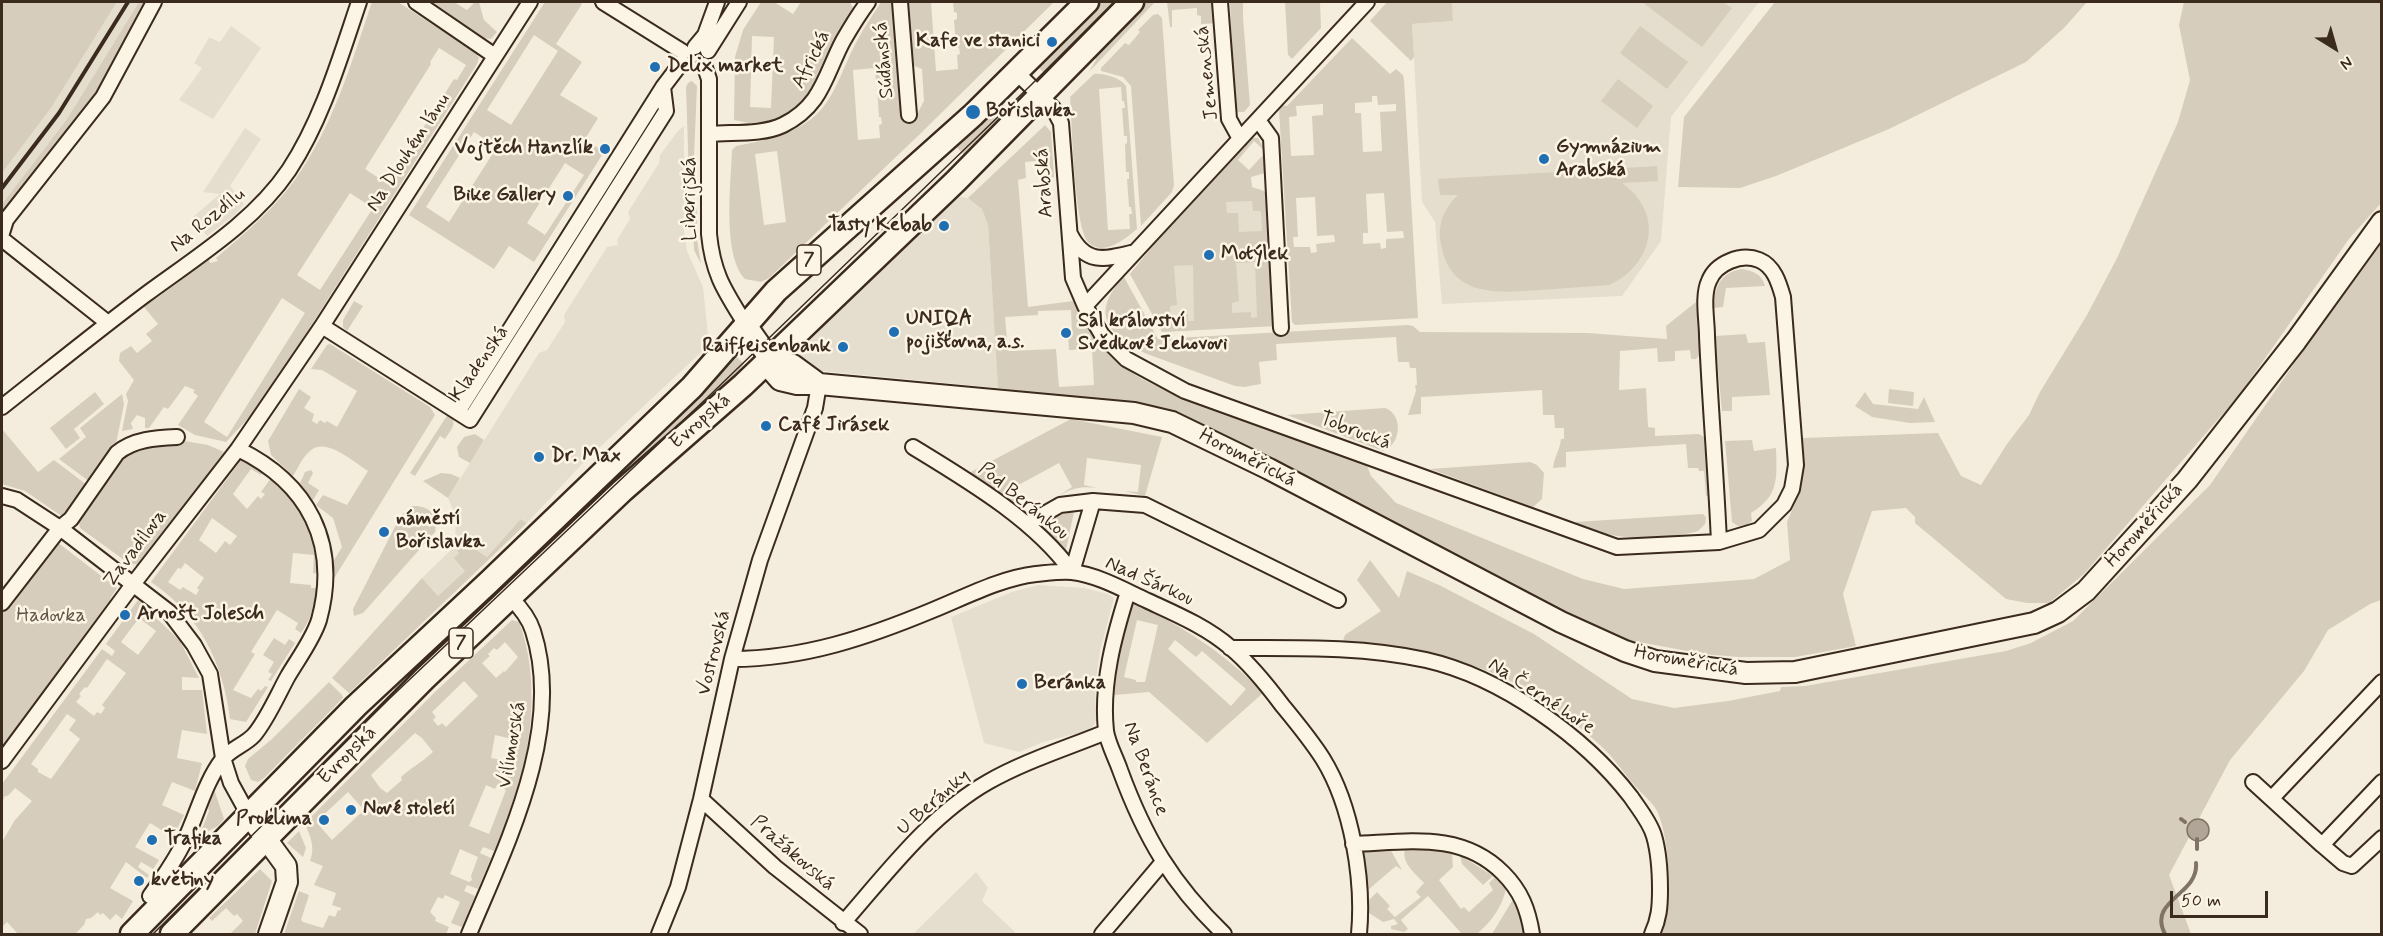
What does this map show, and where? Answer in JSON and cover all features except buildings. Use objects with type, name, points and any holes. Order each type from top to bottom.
[{"type":"main road","name":"Evropská","points":[[132,934],[356,706],[692,387],[776,291],[973,115],[1087,2]]},
{"type":"main road","name":"Evropská","points":[[172,934],[424,679],[623,490],[770,359],[956,181],[1132,2]]},
{"type":"main road","name":"Horoměřická","points":[[770,359],[773,372],[780,380],[797,384],[819,384],[1134,413],[1172,422],[1561,622],[1625,651],[1655,661],[1688,666],[1746,673],[1795,672],[2034,623],[2058,612],[2093,583],[2187,480],[2296,341],[2382,222]]},
{"type":"main road","points":[[746,325],[770,359]]},
{"type":"main road","points":[[248,814],[282,859],[287,873],[284,889],[268,934]]},
{"type":"street","points":[[2,233],[6,220],[103,96],[154,2]]},
{"type":"street","name":"Na Rozdílu","points":[[2,407],[108,323],[233,229],[272,193],[294,162],[316,120],[359,2]]},
{"type":"street","points":[[416,2],[495,56]]},
{"type":"street","name":"Na Dlouhém lánu","points":[[322,326],[530,2]]},
{"type":"street","points":[[603,2],[692,53],[709,59],[704,65],[692,67],[692,53]]},
{"type":"street","name":"Kladenská","points":[[692,53],[705,35],[717,2]]},
{"type":"street","name":"Kladenská","points":[[322,326],[470,420],[666,111],[663,87],[739,2]]},
{"type":"street","name":"Africká","points":[[710,134],[762,130],[782,125],[806,109],[821,91],[843,42],[868,2]]},
{"type":"street","name":"Súdánská","points":[[900,2],[909,115]]},
{"type":"street","name":"Jemenská","points":[[1220,2],[1229,119],[1240,139]]},
{"type":"street","points":[[1085,306],[1367,2]]},
{"type":"street","name":"Liberijská","points":[[704,65],[709,79],[711,260],[718,281],[746,325]]},
{"type":"street","name":"Arabská","points":[[1016,72],[1053,108],[1061,123],[1068,230],[1076,246],[1090,256],[1110,258],[1135,252]]},
{"type":"street","points":[[1258,120],[1271,138],[1281,328]]},
{"type":"street","name":"Tobrucká","points":[[1068,230],[1073,278],[1085,306],[1102,335],[1126,359],[1185,391],[1617,547],[1719,542],[1759,530],[1773,518],[1792,489],[1796,465],[1783,297],[1778,279],[1767,265],[1758,259],[1733,260],[1720,266],[1708,282],[1706,296],[1708,369],[1719,542]]},
{"type":"street","points":[[2,239],[108,323]]},
{"type":"street","points":[[150,896],[182,846],[210,778],[223,758],[254,735],[318,622],[327,580],[326,559],[318,531],[307,509],[291,486],[262,462],[238,448],[322,326]]},
{"type":"street","name":"Vostrovská","points":[[659,934],[678,887],[701,799],[732,659],[760,560],[815,408],[819,384]]},
{"type":"street","points":[[2,603],[60,528],[71,519],[117,453],[127,445],[152,438],[177,437]]},
{"type":"street","name":"Pod Beránkou","points":[[913,447],[961,476],[1027,525],[1063,559],[1072,572]]},
{"type":"street","name":"Zavadilova","points":[[2,761],[238,448]]},
{"type":"street","points":[[2,496],[17,500],[60,528],[169,612],[194,645],[210,674],[223,758],[231,783],[248,814]]},
{"type":"street","name":"Pod Beránkou","points":[[1072,572],[1094,501]]},
{"type":"street","name":"Pod Beránkou","points":[[1030,522],[1060,505],[1094,501],[1145,505],[1338,600]]},
{"type":"street","name":"Nad Šárkou","points":[[732,659],[788,656],[836,645],[884,630],[1005,582],[1033,574],[1072,572],[1100,579],[1128,591],[1180,615],[1230,648],[1269,688],[1324,761],[1345,810],[1353,844],[1359,888],[1359,934]]},
{"type":"street","name":"Na Beránce","points":[[1128,591],[1116,630],[1108,672],[1106,732],[1132,803],[1162,863],[1198,909],[1224,934]]},
{"type":"street","name":"Vilímovská","points":[[469,934],[515,822],[530,778],[539,723],[542,698],[541,666],[533,629],[510,597]]},
{"type":"street","name":"Na Černé hoře","points":[[1230,648],[1329,649],[1384,653],[1427,661],[1469,674],[1501,689],[1566,732],[1596,756],[1617,779],[1642,812],[1654,835],[1660,875],[1659,919],[1653,934]]},
{"type":"street","points":[[2272,798],[2382,682]]},
{"type":"street","name":"U Beránky","points":[[843,923],[932,825],[964,799],[987,783],[1034,760],[1106,732]]},
{"type":"street","points":[[2253,782],[2343,863],[2352,866],[2382,838]]},
{"type":"street","points":[[2322,845],[2382,782]]},
{"type":"street","name":"Pražákovská","points":[[701,799],[775,867],[843,923],[860,934]]},
{"type":"street","points":[[1353,844],[1433,841],[1465,847],[1489,860],[1517,888],[1528,910],[1532,934]]},
{"type":"street","points":[[1102,934],[1162,863]]},
{"type":"shaded area","points":[[117,2],[139,2],[67,119],[2,204],[2,173],[51,108]]},
{"type":"shaded area","name":"Gymnázium Arabská","points":[[1452,2],[1759,2],[1671,117],[1661,241],[1622,296],[1442,304],[1435,222],[1422,202],[1412,24],[1453,21]]},
{"type":"shaded area","points":[[231,26],[261,48],[213,119],[179,100],[202,68],[194,63],[208,37],[220,42]]},
{"type":"shaded area","points":[[684,126],[684,231],[687,251],[703,287],[709,345],[584,462],[527,523],[522,519],[487,557],[455,537],[456,517],[448,498],[539,353],[547,350],[565,322],[564,315],[607,247],[618,245],[617,240],[630,219],[628,212],[659,163],[660,155]]},
{"type":"shaded area","points":[[245,128],[261,139],[230,186],[244,204],[236,214],[207,236],[193,217],[220,194],[203,192]]},
{"type":"shaded area","name":"Motýlek","points":[[1202,191],[1264,191],[1275,326],[1162,332],[1130,274]]},
{"type":"shaded area","points":[[954,196],[968,198],[975,202],[982,209],[988,225],[998,388],[822,371],[807,364],[800,355],[799,346]]},
{"type":"shaded area","points":[[454,547],[466,570],[438,596],[422,578]]},
{"type":"shaded area","points":[[1038,585],[1084,588],[1108,594],[1114,598],[1100,651],[1095,686],[1096,721],[1093,727],[1019,752],[984,743],[951,617],[1012,592]]},
{"type":"shaded area","points":[[2198,819],[2206,822],[2209,830],[2206,838],[2198,841],[2190,838],[2187,830],[2190,822]]},
{"type":"shaded area","points":[[976,872],[988,888],[982,901],[1015,932],[1013,934],[913,934]]},
{"type":"green space","points":[[2,2],[117,2],[51,108],[2,173]]},
{"type":"green space","points":[[139,2],[147,2],[97,94],[2,216],[2,204],[67,119]]},
{"type":"green space","points":[[372,2],[398,2],[476,53],[479,58],[477,64],[267,395],[226,442],[195,435],[178,425],[198,396],[193,392],[195,390],[185,386],[168,409],[164,407],[149,428],[145,428],[145,418],[137,415],[131,423],[133,429],[122,431],[128,401],[126,394],[134,380],[119,361],[120,353],[131,346],[137,353],[152,341],[146,334],[158,324],[144,307],[208,257],[210,263],[218,261],[216,258],[257,222],[294,181],[320,139],[330,117]],"holes":[[[439,48],[466,65],[457,80],[454,79],[388,184],[365,169]],[[350,193],[373,208],[320,290],[297,275]],[[282,298],[305,313],[227,437],[204,422]]]},
{"type":"green space","points":[[430,2],[454,2],[467,10],[475,2],[479,2],[484,20],[497,32],[491,39],[482,38]]},
{"type":"green space","points":[[545,2],[582,4],[556,44],[582,62],[560,95],[598,118],[585,139],[604,152],[534,262],[509,246],[494,269],[409,215]],"holes":[[[534,35],[558,51],[511,125],[487,110]],[[474,132],[497,147],[449,222],[426,207]],[[565,163],[584,175],[545,235],[527,223]]]},
{"type":"green space","points":[[761,2],[774,2],[793,14],[801,2],[850,2],[853,8],[831,47],[815,83],[794,112],[760,125],[734,120],[735,57],[743,30]],"holes":[[[752,36],[774,37],[771,108],[750,107]]]},
{"type":"green space","points":[[881,2],[897,2],[906,119],[915,118],[924,101],[922,69],[912,65],[904,2],[931,2],[936,71],[958,69],[957,55],[960,54],[959,48],[956,47],[954,20],[957,19],[957,13],[954,12],[953,2],[1054,2],[769,278],[761,282],[745,279],[733,253],[731,236],[732,150],[736,146],[784,134],[802,126],[818,113],[832,94],[852,51]],"holes":[[[875,68],[876,82],[879,82],[879,89],[877,89],[879,117],[881,117],[882,124],[879,125],[880,138],[858,140],[853,70]],[[777,151],[786,222],[764,225],[755,154]]]},
{"type":"green space","points":[[1096,2],[1121,2],[1048,77],[1035,64]]},
{"type":"green space","points":[[1143,2],[1155,2],[1089,72],[1096,60],[1094,57],[1062,89],[1063,84]]},
{"type":"green space","points":[[1167,2],[1218,2],[1220,23],[1201,24],[1201,16],[1197,15],[1197,8],[1172,10],[1172,27],[1170,27]]},
{"type":"green space","points":[[1230,2],[1243,2],[1250,105],[1244,112],[1238,112],[1234,107]]},
{"type":"green space","points":[[1285,2],[1320,2],[1321,28],[1292,59],[1288,55]]},
{"type":"green space","points":[[1387,2],[1452,2],[1453,21],[1412,24],[1414,57],[1411,61],[1370,21]]},
{"type":"green space","points":[[1642,2],[1723,2],[1732,8],[1702,47]]},
{"type":"green space","points":[[1775,2],[2087,2],[2064,28],[2026,62],[1889,129],[1776,176],[1740,188],[1678,187],[1684,117]]},
{"type":"green space","points":[[2184,2],[2381,2],[2381,203],[2349,239],[2240,394],[2084,574],[2049,603],[2027,603],[2006,599],[1915,523],[1915,517],[1906,508],[1872,511],[1843,594],[1856,646],[1795,657],[1738,657],[1704,654],[1622,639],[1549,609],[1186,419],[1012,393],[1007,389],[998,388],[988,225],[982,209],[968,198],[1045,125],[1051,132],[1054,177],[1050,178],[1050,174],[1047,174],[1046,160],[1025,162],[1026,178],[1018,180],[1028,307],[1073,301],[1103,347],[1141,378],[1165,390],[1233,416],[1366,463],[1371,476],[1396,503],[1583,579],[1624,589],[1754,579],[1790,560],[1787,522],[1801,489],[1803,438],[1938,433],[1961,476],[1981,485],[2029,415],[2040,392],[2087,315],[2117,258],[2178,122],[2190,80],[2179,25]],"holes":[[[1071,310],[1072,335],[1068,335],[1069,350],[1092,349],[1094,385],[1059,387],[1056,349],[1008,351],[1005,317],[1038,315],[1038,311]]]},
{"type":"green space","points":[[1158,14],[1162,18],[1174,185],[1172,192],[1141,226],[1131,86],[1123,77],[1101,71],[1101,68],[1125,43],[1129,45],[1140,32],[1138,30],[1153,15]]},
{"type":"green space","points":[[1640,26],[1688,62],[1667,89],[1620,53]]},
{"type":"green space","points":[[1352,38],[1390,74],[1396,69],[1403,75],[1418,318],[1295,325],[1292,322],[1279,110],[1281,105],[1287,106]],"holes":[[[1372,96],[1377,96],[1378,105],[1396,104],[1396,111],[1380,112],[1382,151],[1363,152],[1361,113],[1355,113],[1355,103],[1372,102]],[[1323,104],[1323,115],[1312,116],[1314,155],[1291,156],[1289,117],[1297,116],[1296,106]],[[1384,193],[1387,232],[1403,231],[1404,238],[1386,239],[1386,248],[1381,249],[1380,243],[1363,244],[1363,233],[1368,233],[1366,194]],[[1315,197],[1317,236],[1334,235],[1335,242],[1316,244],[1317,252],[1311,253],[1310,247],[1294,247],[1293,237],[1298,237],[1296,198]]]},
{"type":"green space","points":[[1094,74],[1112,77],[1126,86],[1137,229],[1108,247],[1095,247],[1089,243],[1084,234],[1077,198],[1070,97]],"holes":[[[1121,87],[1122,101],[1124,101],[1125,108],[1122,108],[1124,136],[1127,136],[1126,172],[1129,172],[1129,179],[1127,179],[1129,207],[1131,207],[1132,214],[1129,214],[1130,229],[1108,230],[1099,89]]]},
{"type":"green space","points":[[1618,79],[1653,106],[1637,128],[1601,101]]},
{"type":"green space","points":[[692,81],[697,86],[693,179],[689,180],[686,87]]},
{"type":"green space","points":[[999,100],[1011,113],[967,158],[952,142]]},
{"type":"green space","name":"Motýlek","points":[[1251,138],[1258,138],[1266,152],[1254,141],[1238,160],[1249,170],[1262,156],[1268,162],[1265,173],[1251,177],[1252,187],[1264,191],[1268,196],[1275,326],[1162,332],[1130,274],[1160,237]],"holes":[[[1252,201],[1253,211],[1261,211],[1262,231],[1239,232],[1238,213],[1227,213],[1226,202]],[[1255,262],[1257,317],[1251,318],[1251,312],[1232,313],[1232,303],[1239,301],[1236,263]],[[1193,265],[1194,321],[1188,321],[1188,315],[1170,316],[1170,306],[1177,305],[1174,266]]]},
{"type":"green space","points":[[1657,166],[1658,181],[1622,183],[1636,195],[1646,212],[1649,225],[1648,237],[1645,249],[1631,270],[1621,279],[1609,285],[1493,291],[1465,283],[1454,274],[1446,262],[1440,237],[1441,224],[1445,211],[1458,195],[1440,195],[1438,179]]},
{"type":"green space","points":[[692,204],[697,208],[697,240],[701,264],[694,250]]},
{"type":"green space","points":[[2381,243],[2381,600],[2370,604],[2328,630],[2304,671],[2230,760],[2169,875],[2191,934],[1662,934],[1668,908],[1669,874],[1665,840],[1658,813],[1598,744],[1544,701],[1483,669],[1424,653],[1342,644],[1345,635],[1381,611],[1357,580],[1370,560],[1399,598],[1407,571],[1534,634],[1632,699],[1674,708],[1780,691],[1781,687],[1805,686],[2006,651],[2031,643],[2073,621],[2210,485],[2359,270]]},
{"type":"green space","points":[[1741,269],[1756,273],[1762,278],[1765,286],[1726,288],[1723,307],[1714,308],[1715,294],[1720,282],[1728,274]]},
{"type":"green space","points":[[1124,277],[1158,339],[1408,325],[1420,332],[1588,333],[1667,339],[1666,326],[1696,302],[1700,354],[1696,359],[1691,359],[1690,350],[1675,351],[1675,361],[1658,362],[1657,348],[1620,351],[1619,390],[1646,388],[1648,427],[1655,428],[1655,436],[1699,434],[1704,437],[1708,495],[1706,496],[1704,471],[1699,471],[1698,468],[1688,468],[1686,444],[1566,452],[1566,467],[1553,468],[1561,439],[1564,439],[1564,428],[1555,428],[1554,415],[1543,415],[1542,390],[1421,397],[1421,414],[1408,415],[1416,391],[1416,368],[1410,368],[1409,362],[1398,362],[1396,337],[1276,344],[1277,360],[1259,362],[1261,384],[1244,387],[1235,386],[1147,354],[1122,339],[1113,331],[1108,322],[1107,302]]},
{"type":"green space","points":[[354,301],[363,306],[347,331],[343,327],[343,320]]},
{"type":"green space","points":[[1746,334],[1748,343],[1765,342],[1770,395],[1732,397],[1732,411],[1722,411],[1715,336]]},
{"type":"green space","points":[[330,344],[430,407],[435,415],[330,585],[330,567],[342,547],[333,518],[316,505],[323,495],[347,505],[368,471],[339,452],[323,447],[315,448],[307,454],[293,476],[271,455],[268,441],[299,389],[311,397],[304,408],[314,414],[312,421],[317,424],[320,420],[325,423],[327,421],[337,427],[357,391],[322,370],[311,369]]},
{"type":"green space","points":[[735,355],[744,364],[738,372],[399,694],[389,684]]},
{"type":"green space","points":[[1889,389],[1914,392],[1913,406],[1888,403]]},
{"type":"green space","points":[[95,392],[104,404],[74,429],[80,438],[66,449],[50,428]]},
{"type":"green space","points":[[1865,392],[1873,404],[1918,409],[1924,397],[1935,422],[1910,423],[1872,417],[1855,406]]},
{"type":"green space","points":[[122,394],[124,404],[115,449],[90,482],[59,459],[86,437],[80,428]]},
{"type":"green space","points":[[1385,408],[1395,417],[1398,430],[1394,443],[1383,451],[1287,415]]},
{"type":"green space","points":[[448,414],[453,420],[451,429],[445,439],[440,436],[415,476],[410,473]]},
{"type":"green space","points":[[1071,419],[1162,437],[1145,496],[1124,491],[1138,492],[1141,465],[1087,458],[1084,485],[1097,488],[1078,488],[1060,495],[1072,487],[1059,463],[1011,489],[1023,513],[1036,508],[1023,515],[967,474]]},
{"type":"green space","points":[[2,429],[38,472],[54,460],[87,485],[63,517],[25,491],[2,484]]},
{"type":"green space","points":[[475,434],[484,440],[470,463],[459,457],[457,447],[464,437]]},
{"type":"green space","points":[[179,440],[208,445],[224,452],[139,567],[135,564],[131,565],[80,528],[79,522],[75,519],[127,450]]},
{"type":"green space","points":[[1752,440],[1754,451],[1776,448],[1776,478],[1767,500],[1751,513],[1752,521],[1738,526],[1732,522],[1725,441]]},
{"type":"green space","points":[[241,460],[263,472],[261,475],[251,469],[233,494],[247,509],[258,496],[261,499],[265,494],[261,492],[271,478],[299,510],[310,532],[319,574],[313,573],[314,555],[293,553],[290,583],[311,585],[311,588],[317,588],[314,606],[301,633],[295,629],[298,623],[277,610],[251,652],[255,654],[233,690],[251,698],[258,689],[261,691],[265,686],[268,687],[246,722],[230,719],[227,698],[215,659],[195,624],[183,609],[151,582]],"holes":[[[212,518],[237,536],[230,545],[225,541],[216,553],[199,540]],[[185,563],[204,578],[197,588],[199,590],[196,595],[183,587],[180,590],[168,582],[178,568],[181,569]]]},
{"type":"green space","points":[[1530,462],[1537,465],[1544,473],[1542,499],[1533,507],[1430,469]]},
{"type":"green space","points":[[311,470],[313,473],[308,483],[319,490],[312,502],[300,483],[305,472]]},
{"type":"green space","points":[[441,473],[460,478],[448,498],[423,481]]},
{"type":"green space","points":[[412,506],[423,507],[431,512],[436,526],[435,532],[363,613],[354,616],[353,609],[401,515]]},
{"type":"green space","points":[[1074,512],[1064,559],[1039,527],[1062,514]]},
{"type":"green space","points":[[1703,514],[1706,517],[1705,524],[1698,531],[1669,536],[1618,536],[1601,533],[1575,522]]},
{"type":"green space","points":[[521,519],[527,523],[349,693],[332,678],[422,578],[438,596],[465,571],[454,558],[459,553],[453,546],[456,537],[487,557]]},
{"type":"green space","name":"Hadovka","points":[[57,542],[117,588],[110,599],[112,604],[2,753],[2,614]]},
{"type":"green space","points":[[138,600],[180,641],[199,678],[182,677],[182,690],[202,690],[207,734],[182,730],[177,758],[202,763],[195,791],[172,782],[162,805],[184,815],[173,837],[150,823],[135,847],[159,860],[153,869],[141,862],[138,867],[149,875],[147,878],[126,862],[110,888],[133,901],[122,919],[116,914],[110,920],[103,913],[100,915],[98,912],[86,919],[84,925],[75,934],[18,934],[7,922],[2,927],[2,842],[15,820],[32,801],[15,788],[4,797],[2,805],[2,784],[102,649],[112,656],[115,651],[106,644]],"holes":[[[139,618],[156,631],[138,655],[121,642]],[[107,659],[126,673],[102,705],[105,708],[101,714],[97,712],[94,716],[76,702],[81,696],[79,694],[85,687],[87,688]],[[67,714],[76,720],[69,730],[80,739],[51,779],[38,772],[38,769],[31,764]]]},
{"type":"green space","points":[[1134,602],[1203,642],[1233,665],[1263,693],[1207,743],[1149,692],[1114,695],[1118,655]],"holes":[[[1137,620],[1158,625],[1145,682],[1136,682],[1136,680],[1124,677]],[[1175,640],[1196,657],[1202,651],[1246,689],[1231,706],[1168,649]]]},
{"type":"green space","points":[[512,620],[519,622],[530,665],[531,711],[526,756],[515,800],[494,851],[483,847],[480,853],[491,858],[478,889],[467,885],[464,891],[475,896],[462,927],[451,923],[460,902],[445,895],[443,899],[438,897],[430,912],[436,918],[435,921],[449,927],[446,934],[284,934],[299,891],[309,895],[301,920],[303,922],[323,928],[329,915],[335,917],[341,908],[332,905],[336,893],[314,885],[323,866],[310,861],[312,847],[306,826],[309,819],[434,693]],"holes":[[[505,642],[518,657],[505,672],[496,678],[482,663],[490,656],[488,654],[494,648],[497,650]],[[464,681],[478,696],[446,727],[442,723],[438,726],[433,720],[436,717],[432,712]],[[415,733],[422,738],[433,752],[401,777],[402,780],[387,793],[380,788],[371,775]],[[495,735],[516,740],[513,762],[491,758]],[[486,785],[495,789],[497,785],[506,790],[489,834],[469,826]],[[348,792],[364,810],[332,840],[316,822]],[[460,849],[478,857],[471,876],[472,880],[469,882],[450,874]]]},
{"type":"green space","points":[[274,638],[285,645],[289,639],[295,643],[271,681],[268,680],[272,674],[268,672],[274,662],[263,655]]},
{"type":"green space","points":[[329,682],[343,698],[264,778],[258,782],[251,780],[245,766],[248,759],[272,739]]},
{"type":"green space","points":[[211,788],[214,789],[224,819],[218,826],[199,836],[209,811],[207,803]]},
{"type":"green space","points":[[299,831],[306,848],[303,857],[287,843]]},
{"type":"green space","points":[[1431,848],[1452,852],[1453,867],[1439,880],[1461,909],[1464,907],[1469,912],[1493,890],[1489,883],[1495,877],[1506,889],[1495,914],[1477,934],[1462,934],[1428,896],[1401,920],[1408,929],[1404,932],[1391,929],[1391,926],[1398,924],[1394,919],[1383,922],[1369,913],[1369,900],[1377,892],[1390,906],[1387,909],[1395,917],[1421,897],[1416,892],[1424,883],[1407,863],[1405,849]]},
{"type":"green space","points":[[1390,849],[1402,870],[1396,866],[1368,890],[1364,851]]},
{"type":"green space","points":[[1460,855],[1493,876],[1483,885],[1462,864]]},
{"type":"green space","points":[[260,869],[272,881],[255,934],[230,934],[243,921],[237,914],[234,916],[226,908],[212,921],[209,918]]},
{"type":"green space","points":[[1515,899],[1526,934],[1492,934],[1512,901]]},
{"type":"waterway","points":[[2181,819],[2185,822]]},
{"type":"waterway","points":[[2197,839],[2197,849]]},
{"type":"waterway","points":[[2165,934],[2161,922],[2163,913],[2190,883],[2195,874],[2196,863]]},
{"type":"tram line","points":[[153,934],[389,699],[709,396],[1114,2]]},
{"type":"railway","points":[[2,188],[59,113],[128,2]]},
{"type":"place","name":"Kafe ve stanici","points":[[1052,42]]},
{"type":"place","name":"Delix market","points":[[655,67]]},
{"type":"place","name":"Bořislavka","points":[[973,112]]},
{"type":"place","name":"Vojtěch Hanzlík","points":[[605,149]]},
{"type":"place","name":"Gymnázium Arabská","points":[[1544,159]]},
{"type":"place","name":"Bike Gallery","points":[[568,196]]},
{"type":"place","name":"Tasty Kebab","points":[[944,226]]},
{"type":"place","name":"Motýlek","points":[[1209,255]]},
{"type":"place","name":"UNIQA pojišťovna, a.s.","points":[[894,332]]},
{"type":"place","name":"Sál království Svědkové Jehovovi","points":[[1066,333]]},
{"type":"place","name":"Raiffeisenbank","points":[[843,347]]},
{"type":"place","name":"Café Jirásek","points":[[766,426]]},
{"type":"place","name":"Dr. Max","points":[[539,457]]},
{"type":"place","name":"náměstí Bořislavka","points":[[384,532]]},
{"type":"place","name":"Arnošt Jolesch","points":[[125,615]]},
{"type":"place","name":"Beránka","points":[[1022,684]]},
{"type":"place","name":"Nové století","points":[[351,810]]},
{"type":"place","name":"Proklima","points":[[324,820]]},
{"type":"place","name":"Trafika","points":[[152,840]]},
{"type":"place","name":"květiny","points":[[139,881]]}]
